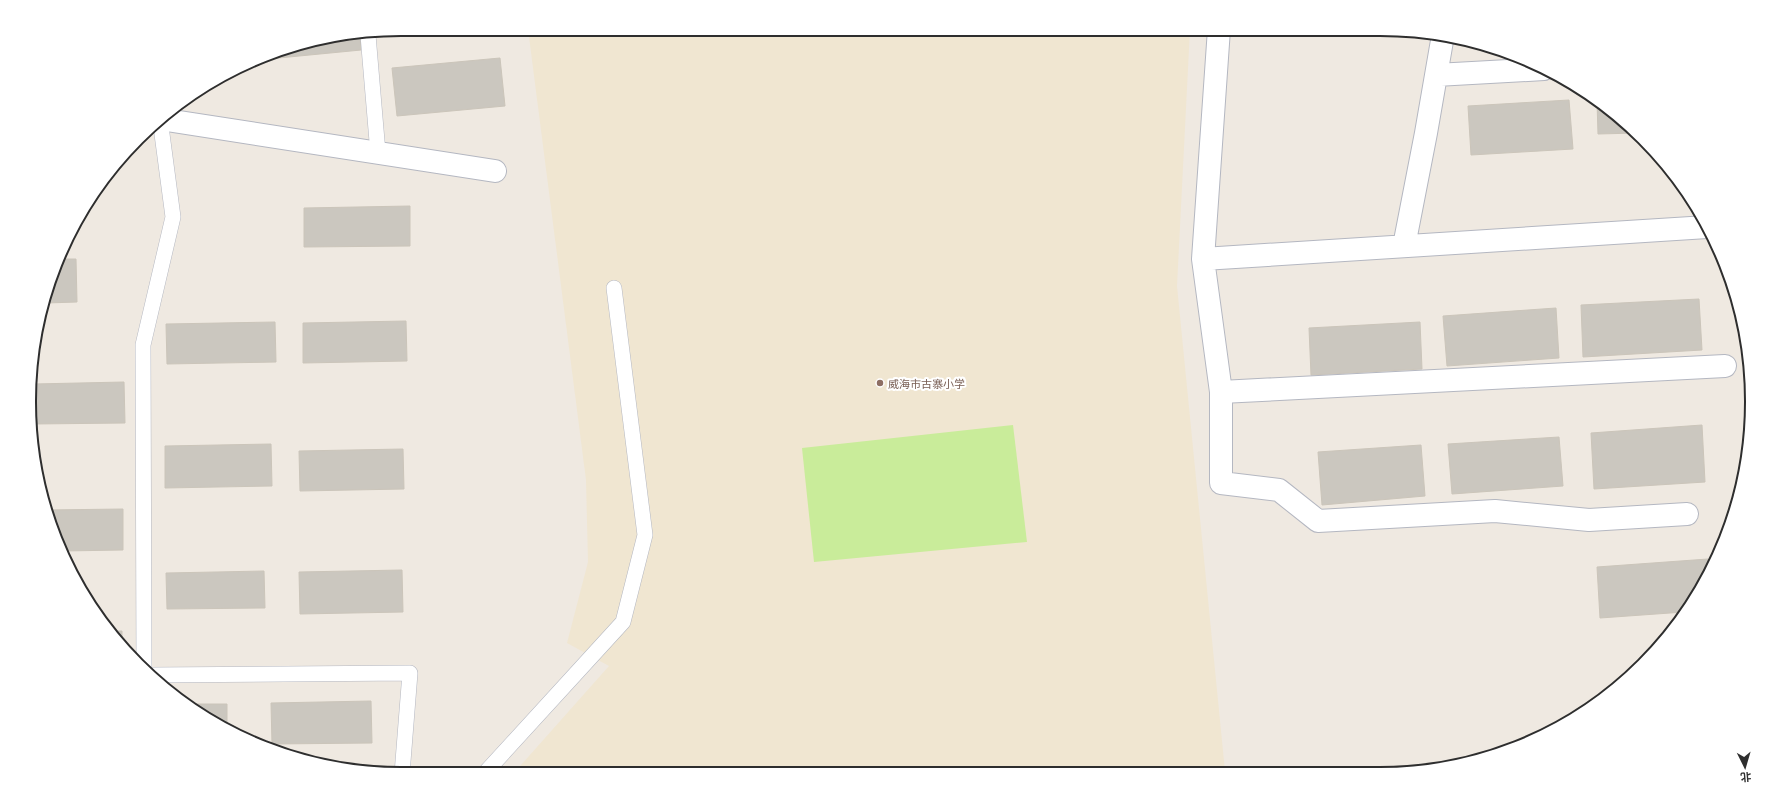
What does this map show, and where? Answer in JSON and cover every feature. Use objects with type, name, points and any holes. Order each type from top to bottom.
[{"type":"street","points":[[1219,36],[1203,259],[1222,392],[1221,483],[1279,490],[1318,521],[1495,511],[1589,520],[1686,514]]},
{"type":"street","points":[[1404,246],[1442,41]]},
{"type":"street","points":[[1436,75],[1532,70]]},
{"type":"street","points":[[169,120],[495,171]]},
{"type":"street","points":[[1203,259],[1700,227]]},
{"type":"street","points":[[1222,392],[1725,366]]},
{"type":"lane","points":[[369,38],[378,153]]},
{"type":"lane","points":[[144,661],[143,345],[173,218],[161,127]]},
{"type":"lane","points":[[490,767],[623,622],[645,535],[614,288]]},
{"type":"lane","points":[[160,675],[410,673],[403,767]]},
{"type":"shaded area","name":"威海市古寨小学","points":[[529,36],[1190,36],[1177,286],[1225,767],[519,767],[609,666],[567,643],[588,562],[586,480]]},
{"type":"green space","points":[[1013,425],[1027,542],[814,562],[802,448]]},
{"type":"building","points":[[360,38],[361,50],[276,58],[307,48],[354,39]]},
{"type":"building","points":[[500,58],[505,106],[397,116],[392,68]]},
{"type":"building","points":[[1569,100],[1573,149],[1471,155],[1468,106]]},
{"type":"building","points":[[1597,108],[1627,133],[1598,134]]},
{"type":"building","points":[[410,206],[410,246],[304,247],[304,208]]},
{"type":"building","points":[[65,259],[76,259],[77,302],[49,303]]},
{"type":"building","points":[[1699,299],[1702,350],[1583,357],[1581,305]]},
{"type":"building","points":[[1556,308],[1559,358],[1447,366],[1443,316]]},
{"type":"building","points":[[406,321],[407,361],[303,363],[303,323]]},
{"type":"building","points":[[275,322],[276,362],[167,364],[166,324]]},
{"type":"building","points":[[1420,322],[1422,369],[1311,375],[1309,328]]},
{"type":"building","points":[[124,382],[125,423],[37,424],[37,384]]},
{"type":"building","points":[[1702,425],[1705,482],[1594,489],[1591,433]]},
{"type":"building","points":[[1559,437],[1563,486],[1452,494],[1448,444]]},
{"type":"building","points":[[271,444],[272,486],[165,488],[165,446]]},
{"type":"building","points":[[1421,445],[1425,496],[1322,505],[1318,452]]},
{"type":"building","points":[[403,449],[404,489],[300,491],[299,451]]},
{"type":"building","points":[[123,509],[123,550],[68,551],[52,510]]},
{"type":"building","points":[[1708,559],[1708,560],[1696,584],[1678,612],[1600,618],[1597,567]]},
{"type":"building","points":[[402,570],[403,612],[300,614],[299,572]]},
{"type":"building","points":[[264,571],[265,608],[167,609],[166,573]]},
{"type":"building","points":[[118,631],[122,631],[122,636]]},
{"type":"building","points":[[371,701],[372,743],[274,744],[272,743],[271,703]]},
{"type":"building","points":[[197,704],[227,704],[227,722]]},
{"type":"place","name":"威海市古寨小学","points":[[880,383]]}]
